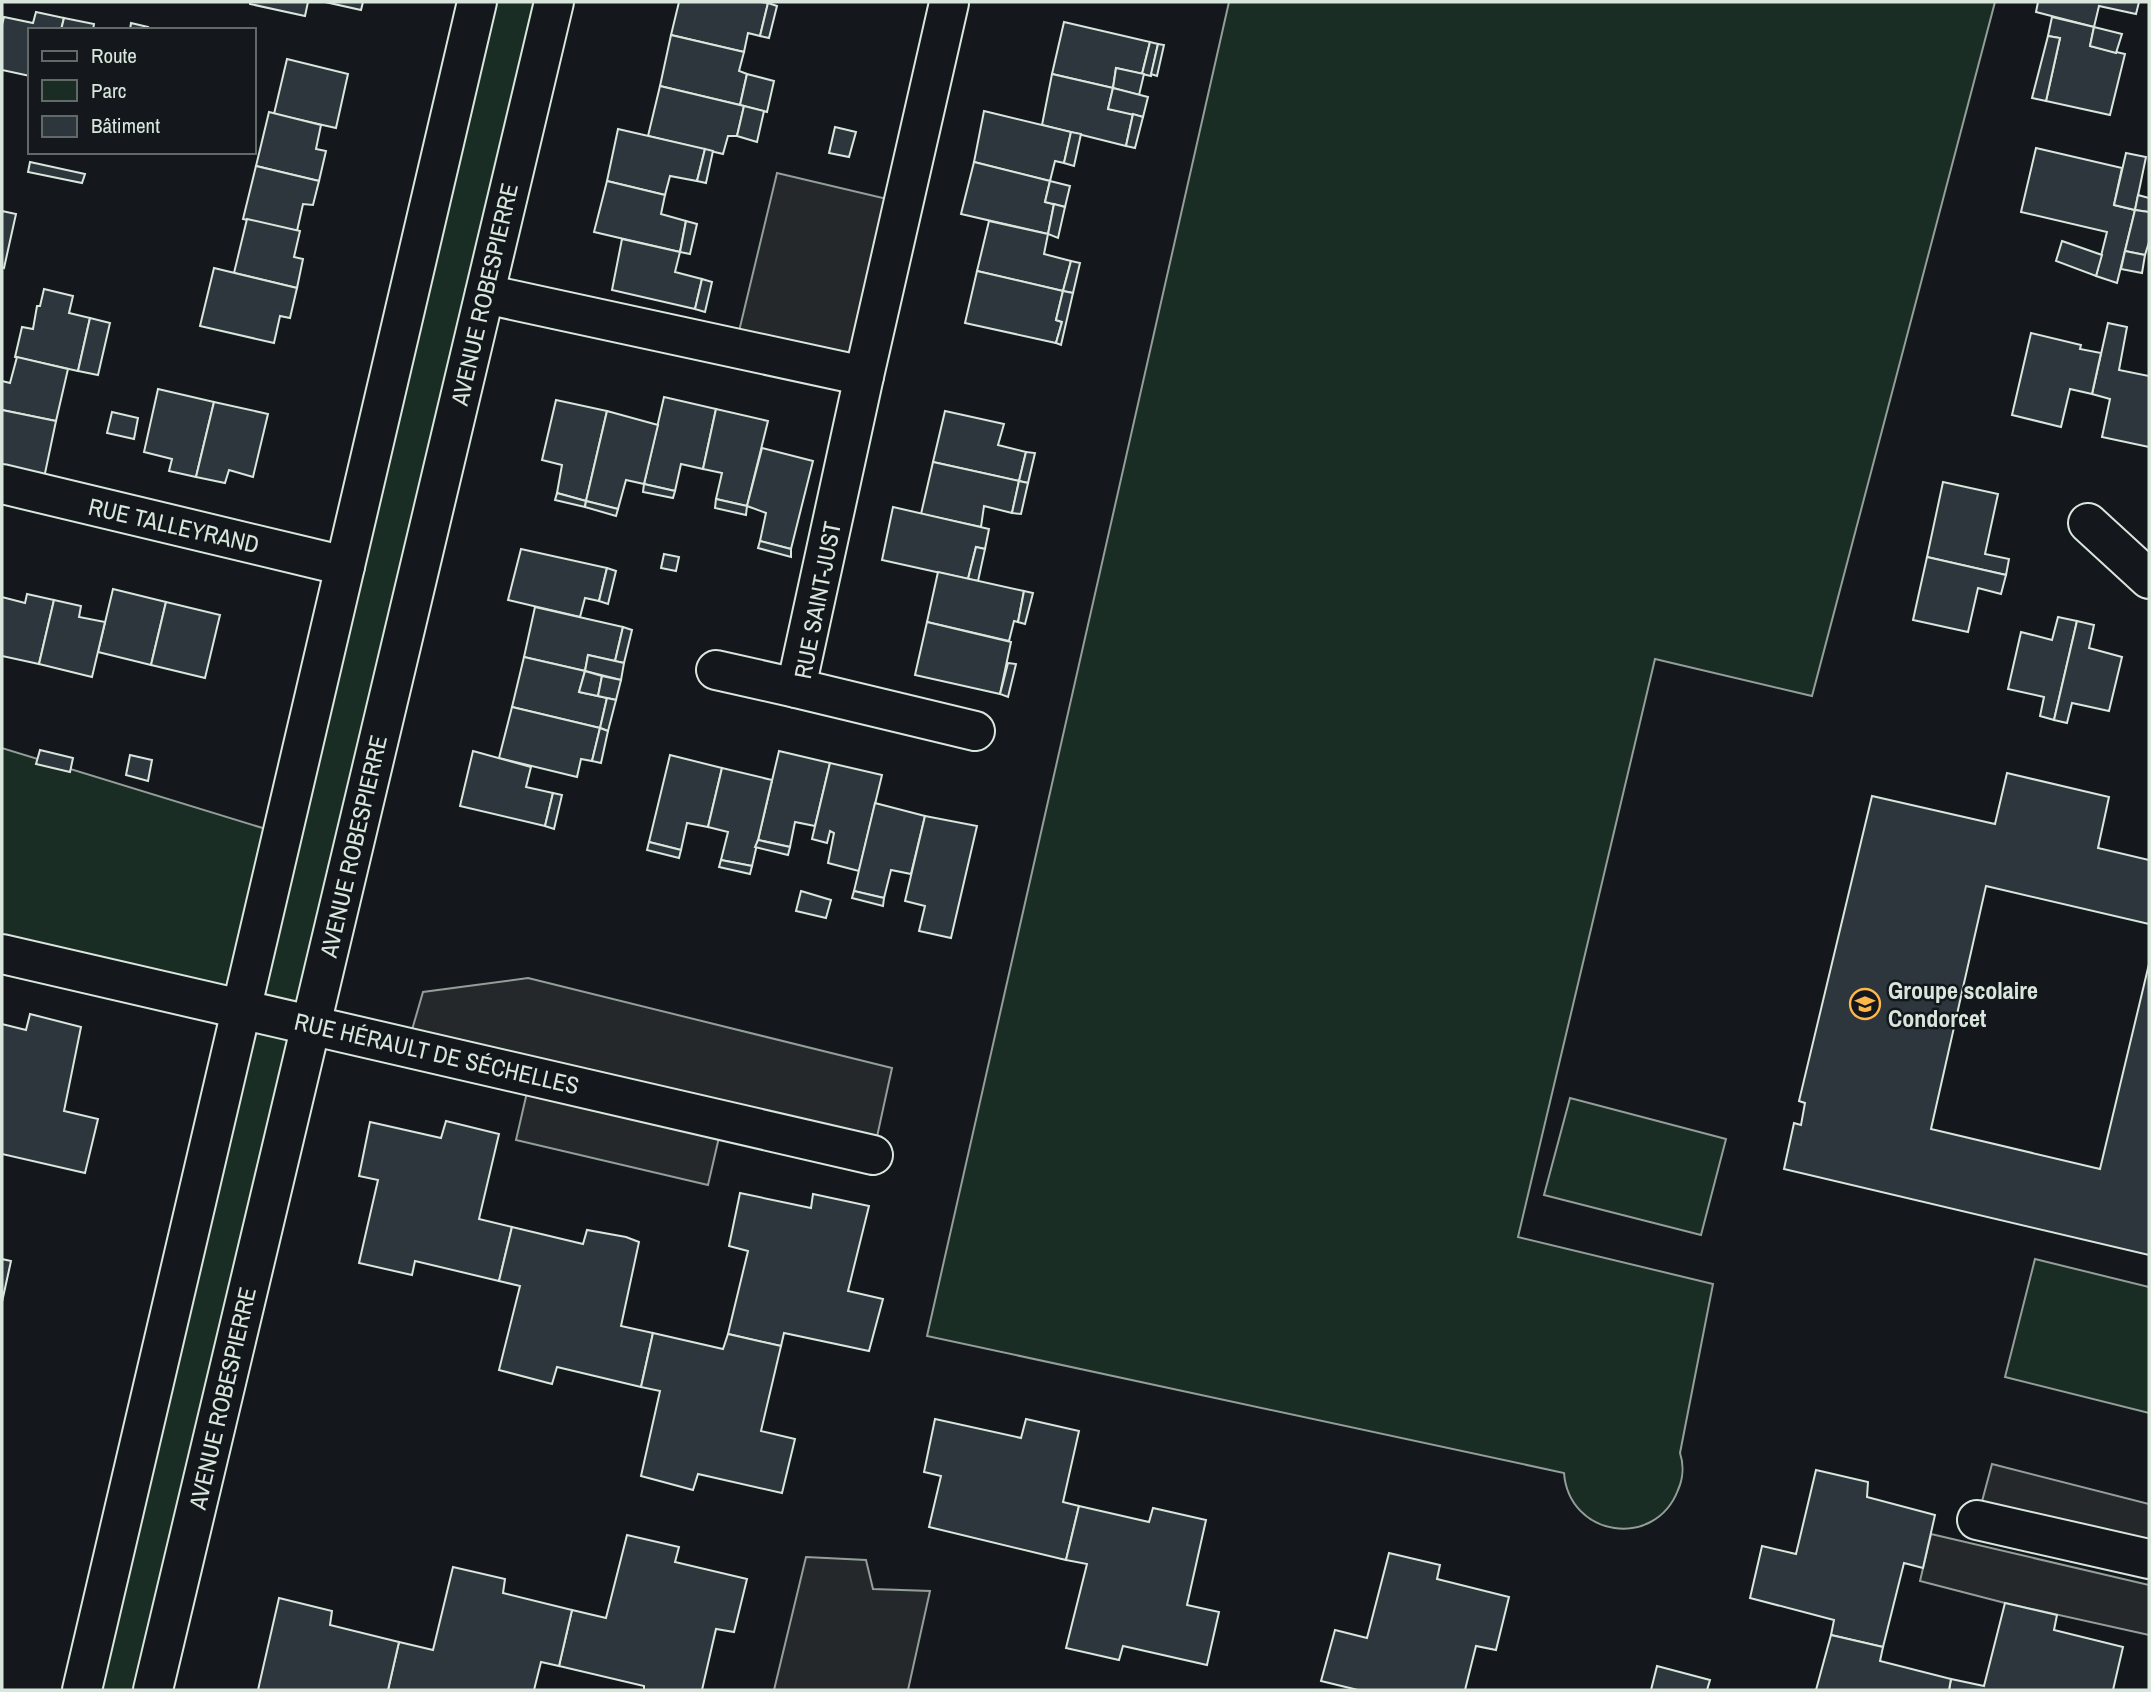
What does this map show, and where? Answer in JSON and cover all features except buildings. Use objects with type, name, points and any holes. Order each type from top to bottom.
[{"type":"street","points":[[82,1690],[477,2]]},
{"type":"street","name":"AVENUE ROBESPIERRE","points":[[153,1690],[554,2]]},
{"type":"street","name":"RUE SAINT-JUST","points":[[949,3],[796,688],[975,731]]},
{"type":"street","points":[[485,294],[864,376]]},
{"type":"street","name":"RUE TALLEYRAND","points":[[2,484],[345,566]]},
{"type":"street","points":[[2088,523],[2149,579]]},
{"type":"street","points":[[716,670],[796,688]]},
{"type":"street","name":"RUE HÉRAULT DE SÉCHELLES","points":[[2,954],[873,1155]]},
{"type":"street","points":[[1977,1520],[2149,1559]]},
{"type":"green space","points":[[477,2],[553,2],[153,1690],[82,1690],[244,996],[2,949],[2,748],[282,834]]},
{"type":"green space","points":[[1229,2],[1995,2],[1812,696],[1655,659],[1518,1237],[1713,1284],[1680,1453],[1680,1486],[1667,1509],[1651,1522],[1633,1528],[1614,1528],[1596,1522],[1581,1511],[1569,1495],[1564,1473],[927,1336]]},
{"type":"green space","points":[[1570,1098],[1726,1139],[1701,1235],[1544,1195]]},
{"type":"green space","points":[[2035,1259],[2149,1287],[2149,1413],[2005,1377]]},
{"type":"shaded area","points":[[777,173],[904,203],[864,376],[735,348]]},
{"type":"shaded area","points":[[528,978],[892,1068],[873,1155],[723,1120],[708,1185],[516,1140],[531,1075],[407,1047],[423,992]]},
{"type":"shaded area","points":[[1992,1464],[2149,1504],[2149,1559],[1977,1520]]},
{"type":"shaded area","points":[[1931,1534],[2149,1585],[2149,1635],[1920,1581]]},
{"type":"shaded area","points":[[806,1557],[866,1560],[873,1589],[930,1591],[908,1690],[774,1690]]},
{"type":"place","name":"Groupe scolaire Condorcet","points":[[1865,1004]]}]
